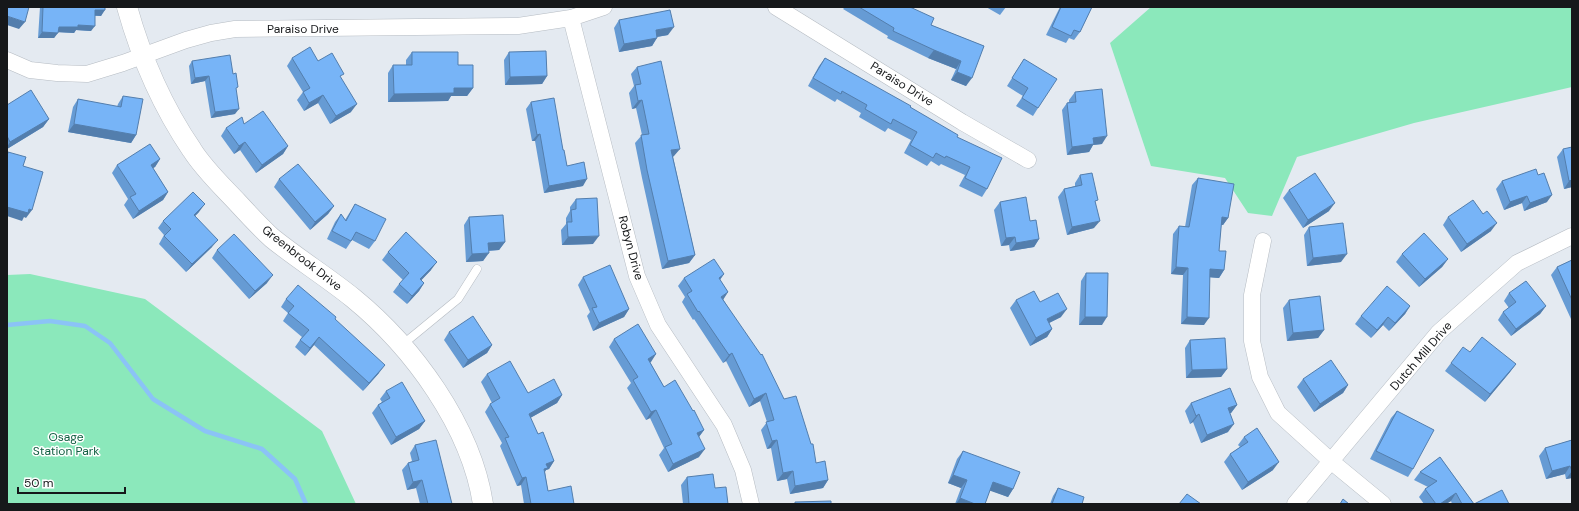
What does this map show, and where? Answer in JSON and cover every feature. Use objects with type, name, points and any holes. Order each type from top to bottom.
[{"type":"street","name":"Greenbrook Drive","points":[[127,7],[142,55],[176,126],[192,151],[219,183],[272,237],[352,297],[373,315],[402,345],[434,387],[456,426],[471,459],[483,504]]},
{"type":"street","name":"Paraiso Drive","points":[[7,60],[30,70],[87,74],[211,33],[235,29],[518,26],[572,18],[604,7]]},
{"type":"street","name":"Paraiso Drive","points":[[776,7],[962,122],[1028,160]]},
{"type":"street","name":"Robyn Drive","points":[[572,18],[637,276],[658,325],[724,425],[743,470],[752,504]]},
{"type":"street","name":"Dutch Mill Drive","points":[[1295,504],[1332,462],[1439,332],[1517,263],[1572,236]]},
{"type":"street","points":[[1263,241],[1252,294],[1252,341],[1260,377],[1278,413],[1332,462],[1383,504]]},
{"type":"lane","points":[[402,345],[445,308],[458,299],[477,270]]},
{"type":"green space","points":[[1151,7],[1572,7],[1572,87],[1414,123],[1297,157],[1272,216],[1248,213],[1225,178],[1151,166],[1110,43]]},
{"type":"green space","name":"Osage Station Park","points":[[30,274],[145,299],[322,431],[356,504],[7,504],[7,275]]},
{"type":"building","points":[[7,7],[29,7],[25,22],[7,16]]},
{"type":"building","points":[[43,7],[105,7],[105,10],[95,10],[95,26],[78,25],[78,27],[59,27],[58,33],[42,32]]},
{"type":"building","points":[[859,7],[910,7],[934,18],[931,25],[984,46],[972,78],[957,72],[961,61],[893,31],[894,28]]},
{"type":"building","points":[[1061,7],[1092,7],[1080,32],[1074,30],[1071,36],[1052,27]]},
{"type":"building","points":[[670,10],[674,27],[656,30],[657,38],[624,44],[619,20]]},
{"type":"building","points":[[310,47],[318,61],[332,53],[344,74],[340,76],[357,104],[336,116],[323,95],[309,103],[303,92],[310,88],[292,58]]},
{"type":"building","points":[[546,51],[547,76],[510,77],[509,52]]},
{"type":"building","points":[[412,52],[458,52],[458,65],[473,65],[473,88],[454,88],[454,93],[394,94],[393,65],[412,65]]},
{"type":"building","points":[[230,55],[233,74],[236,73],[238,87],[236,88],[239,109],[215,112],[209,76],[195,78],[192,61]]},
{"type":"building","points":[[825,58],[911,106],[910,107],[958,135],[957,137],[1002,158],[987,189],[965,178],[970,167],[936,153],[933,158],[910,145],[917,132],[893,119],[891,124],[865,109],[867,105],[842,91],[841,94],[813,78]]},
{"type":"building","points":[[1024,59],[1057,79],[1038,108],[1022,98],[1028,88],[1012,78]]},
{"type":"building","points":[[661,61],[680,149],[671,150],[695,255],[668,261],[647,170],[641,135],[649,134],[642,100],[638,101],[635,85],[641,84],[637,67]]},
{"type":"building","points":[[1102,89],[1107,136],[1093,138],[1094,144],[1072,147],[1067,103],[1076,102],[1075,92]]},
{"type":"building","points":[[31,90],[49,119],[10,142],[7,136],[7,105]]},
{"type":"building","points":[[123,96],[143,99],[136,135],[74,124],[78,99],[121,107]]},
{"type":"building","points":[[554,98],[567,166],[584,162],[587,179],[549,186],[540,134],[537,135],[531,102]]},
{"type":"building","points":[[263,111],[288,146],[262,165],[245,142],[239,146],[226,128],[242,117],[244,124]]},
{"type":"building","points":[[150,144],[160,159],[151,165],[168,192],[139,211],[130,197],[136,194],[117,165]]},
{"type":"building","points":[[1572,147],[1572,180],[1569,181],[1563,149]]},
{"type":"building","points":[[8,152],[26,157],[23,166],[43,172],[32,210],[29,209],[28,213],[7,207]]},
{"type":"building","points":[[298,164],[334,206],[315,222],[279,179]]},
{"type":"building","points":[[1536,169],[1538,175],[1544,173],[1552,195],[1530,203],[1527,196],[1510,202],[1502,181]]},
{"type":"building","points":[[1092,173],[1098,200],[1095,201],[1100,221],[1072,227],[1064,189],[1082,185],[1080,175]]},
{"type":"building","points":[[1315,173],[1335,203],[1308,220],[1289,190]]},
{"type":"building","points":[[1198,178],[1234,184],[1228,218],[1222,217],[1219,251],[1226,251],[1224,270],[1210,269],[1209,318],[1187,317],[1188,268],[1176,267],[1179,226],[1189,227]]},
{"type":"building","points":[[193,192],[205,204],[194,215],[218,240],[192,264],[164,236],[171,229],[163,221]]},
{"type":"building","points":[[1026,197],[1030,221],[1036,220],[1039,239],[1016,243],[1015,237],[1006,238],[1000,202]]},
{"type":"building","points":[[597,198],[599,236],[568,237],[567,222],[572,222],[571,210],[576,209],[576,199]]},
{"type":"building","points":[[1473,200],[1483,214],[1487,211],[1497,223],[1467,244],[1448,217]]},
{"type":"building","points":[[355,204],[386,219],[375,241],[356,232],[351,241],[332,231],[341,214],[346,221]]},
{"type":"building","points":[[503,215],[505,242],[488,243],[489,253],[472,254],[469,217]]},
{"type":"building","points":[[1343,223],[1347,254],[1313,258],[1309,227]]},
{"type":"building","points":[[406,232],[437,262],[420,279],[424,283],[412,296],[399,284],[409,273],[388,252]]},
{"type":"building","points":[[1424,233],[1448,259],[1425,279],[1402,254]]},
{"type":"building","points":[[234,234],[273,275],[255,291],[217,250]]},
{"type":"building","points":[[714,259],[724,274],[719,278],[728,292],[721,297],[761,355],[762,354],[784,399],[796,396],[811,444],[813,444],[816,463],[825,461],[828,480],[795,486],[793,471],[783,473],[777,440],[772,441],[766,422],[774,420],[766,393],[754,399],[732,353],[729,355],[687,294],[692,291],[684,278]]},
{"type":"building","points":[[1572,260],[1572,300],[1557,267]]},
{"type":"building","points":[[610,265],[629,309],[599,323],[592,308],[597,307],[583,277]]},
{"type":"building","points":[[1086,273],[1108,273],[1107,317],[1085,317]]},
{"type":"building","points":[[1526,281],[1546,306],[1516,329],[1503,312],[1516,302],[1509,293]]},
{"type":"building","points":[[298,285],[336,317],[335,319],[385,365],[369,383],[319,337],[310,348],[300,340],[309,330],[288,313],[294,306],[286,299]]},
{"type":"building","points":[[1387,286],[1410,306],[1395,323],[1388,317],[1377,330],[1361,316]]},
{"type":"building","points":[[1034,291],[1040,302],[1058,293],[1067,309],[1047,319],[1052,329],[1036,338],[1016,300]]},
{"type":"building","points":[[1320,296],[1324,330],[1293,333],[1289,300]]},
{"type":"building","points":[[473,316],[492,345],[468,360],[449,332]]},
{"type":"building","points":[[638,324],[656,354],[648,359],[664,387],[675,380],[693,411],[694,410],[704,430],[697,433],[705,449],[673,464],[665,447],[672,444],[656,410],[651,412],[633,380],[638,377],[614,339]]},
{"type":"building","points":[[1482,337],[1516,364],[1490,394],[1451,363],[1463,347],[1470,352]]},
{"type":"building","points":[[1225,338],[1227,369],[1192,370],[1190,340]]},
{"type":"building","points":[[1331,360],[1348,385],[1320,404],[1303,379]]},
{"type":"building","points":[[510,361],[528,393],[554,379],[562,395],[529,414],[538,434],[543,432],[554,461],[546,464],[548,468],[544,469],[548,491],[571,486],[574,504],[531,504],[526,477],[522,478],[505,438],[509,437],[490,404],[500,398],[487,374]]},
{"type":"building","points":[[402,382],[425,421],[396,437],[378,405],[390,398],[386,391]]},
{"type":"building","points":[[1230,388],[1237,405],[1228,408],[1234,424],[1207,435],[1199,414],[1196,416],[1191,403]]},
{"type":"building","points":[[1397,411],[1434,430],[1413,469],[1376,451]]},
{"type":"building","points":[[1257,428],[1279,462],[1248,482],[1230,454],[1248,442],[1244,437]]},
{"type":"building","points":[[436,440],[452,504],[428,504],[422,480],[413,482],[408,463],[419,460],[415,445]]},
{"type":"building","points":[[1572,440],[1572,471],[1570,466],[1552,471],[1545,448]]},
{"type":"building","points":[[963,451],[1020,472],[1013,489],[993,482],[985,504],[975,504],[960,498],[967,480],[953,475]]},
{"type":"building","points":[[1440,457],[1474,504],[1462,504],[1456,493],[1440,504],[1436,504],[1425,489],[1437,481],[1420,472]]},
{"type":"building","points":[[713,474],[715,488],[726,487],[728,504],[689,504],[687,477]]},
{"type":"building","points":[[1058,488],[1084,497],[1082,504],[1052,504]]},
{"type":"building","points":[[1502,490],[1509,504],[1474,504]]},
{"type":"building","points":[[1187,494],[1201,504],[1179,504]]},
{"type":"building","points":[[1343,499],[1349,504],[1340,504]]},
{"type":"building","points":[[831,501],[831,504],[795,504],[795,502]]},
{"type":"waterway","points":[[7,325],[50,321],[85,326],[110,343],[153,399],[205,431],[262,449],[295,479],[306,504]]}]
